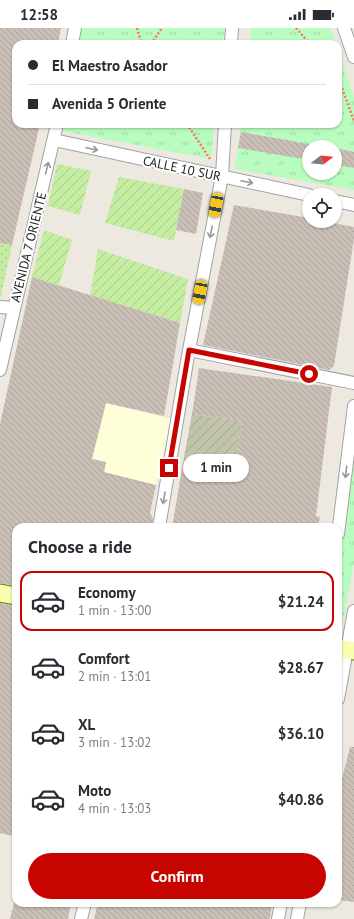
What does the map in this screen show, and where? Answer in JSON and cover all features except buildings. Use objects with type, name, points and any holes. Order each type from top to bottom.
[{"type":"main road","points":[[0,593],[12,595]]},
{"type":"street","points":[[73,40],[75,28]]},
{"type":"street","points":[[231,40],[232,28]]},
{"type":"street","points":[[344,28],[354,57]]},
{"type":"street","name":"AVENIDA 7 ORIENTE","points":[[0,370],[13,308],[56,128]]},
{"type":"street","points":[[160,523],[189,350],[222,176],[225,128]]},
{"type":"street","name":"CALLE 10 SUR","points":[[54,140],[302,193]]},
{"type":"street","points":[[342,202],[354,205]]},
{"type":"street","points":[[0,307],[13,308]]},
{"type":"street","points":[[189,350],[354,383]]},
{"type":"street","points":[[339,523],[354,406]]},
{"type":"street","points":[[342,674],[354,611]]},
{"type":"street","points":[[81,919],[84,907]]},
{"type":"street","points":[[278,919],[280,907]]},
{"type":"street","points":[[297,919],[299,907]]},
{"type":"path","points":[[137,28],[140,40]]},
{"type":"path","points":[[154,40],[162,28]]},
{"type":"path","points":[[296,28],[306,40]]},
{"type":"path","points":[[342,88],[354,121]]},
{"type":"path","points":[[191,128],[222,176]]},
{"type":"shaded area","points":[[106,403],[172,419],[156,485],[104,472],[106,462],[73,454]]},
{"type":"shaded area","points":[[192,414],[242,421],[235,465],[184,457]]},
{"type":"green space","points":[[81,28],[224,28],[223,40],[79,40]]},
{"type":"green space","points":[[251,28],[330,28],[334,40],[250,40]]},
{"type":"green space","points":[[342,61],[354,97],[354,190],[235,169],[240,128],[342,128]]},
{"type":"green space","points":[[62,128],[215,128],[211,159],[62,131]]},
{"type":"green space","points":[[57,164],[91,171],[80,215],[48,206]]},
{"type":"green space","points":[[119,177],[184,189],[174,241],[105,223]]},
{"type":"green space","points":[[44,230],[72,240],[59,285],[32,277]]},
{"type":"green space","points":[[0,243],[12,245],[1,297],[0,297]]},
{"type":"green space","points":[[98,249],[188,279],[180,323],[90,295]]},
{"type":"green space","points":[[354,433],[354,563],[342,627],[342,535]]},
{"type":"route","points":[[169,468],[189,350],[309,374]]}]
